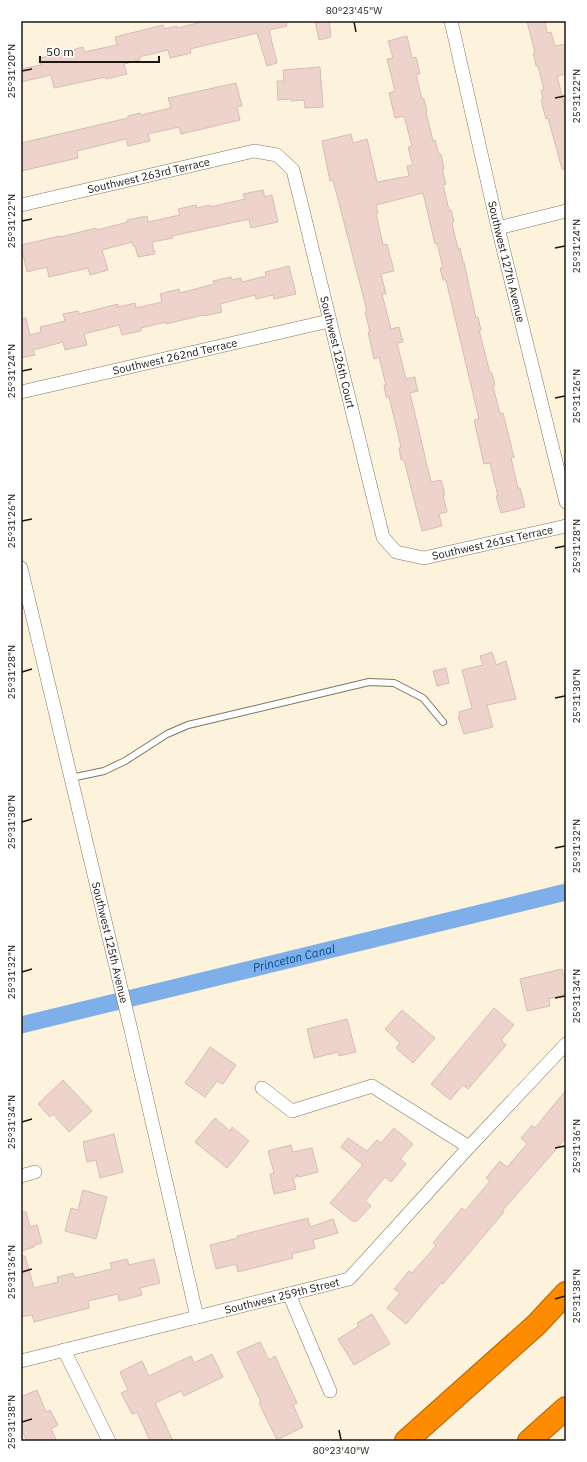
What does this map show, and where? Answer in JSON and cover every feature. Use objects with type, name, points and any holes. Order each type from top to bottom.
[{"type":"highway","points":[[406,1441],[536,1325],[566,1293]]},
{"type":"highway","points":[[530,1441],[566,1408]]},
{"type":"street","name":"Southwest 127th Avenue","points":[[451,21],[498,228],[566,502]]},
{"type":"street","name":"Southwest 263rd Terrace","points":[[21,205],[254,151],[276,155]]},
{"type":"street","name":"Southwest 126th Court","points":[[276,155],[292,170],[383,536],[396,552]]},
{"type":"street","points":[[498,228],[566,211]]},
{"type":"street","name":"Southwest 262nd Terrace","points":[[21,392],[329,321]]},
{"type":"street","name":"Southwest 261st Terrace","points":[[396,552],[424,558],[566,526]]},
{"type":"street","name":"Southwest 125th Avenue","points":[[21,568],[131,1030],[197,1317]]},
{"type":"street","name":"Southwest 259th Street","points":[[21,1361],[349,1279],[566,1044]]},
{"type":"street","points":[[262,1088],[292,1111],[372,1086],[469,1148]]},
{"type":"street","points":[[21,1176],[35,1172]]},
{"type":"street","points":[[290,1294],[330,1391]]},
{"type":"street","points":[[64,1350],[109,1441]]},
{"type":"lane","points":[[71,778],[104,771],[125,761],[167,734],[188,725],[369,682],[394,683],[423,698],[442,722]]},
{"type":"building","points":[[206,21],[286,21],[287,26],[269,30],[277,63],[267,66],[257,33],[190,49],[191,53],[170,58],[168,50],[139,57],[140,60],[124,64],[127,74],[106,79],[105,77],[54,88],[51,75],[21,82],[21,69],[41,65],[40,58],[49,56],[48,53],[68,49],[68,51],[83,47],[84,52],[117,45],[115,37],[163,25],[164,29],[177,26],[177,28]]},
{"type":"building","points":[[315,21],[329,21],[331,37],[319,40]]},
{"type":"building","points":[[527,21],[545,21],[547,33],[551,32],[555,46],[566,44],[566,74],[557,76],[566,111],[566,169],[562,169],[548,118],[546,119],[541,100],[543,99],[541,90],[544,90],[538,66],[536,66],[533,54],[535,53]]},
{"type":"building","points":[[407,36],[412,58],[416,57],[420,74],[416,74],[422,99],[424,99],[433,141],[435,140],[439,154],[441,154],[444,169],[442,169],[446,184],[443,185],[449,210],[451,210],[454,222],[452,223],[458,249],[460,248],[464,262],[476,318],[478,317],[481,330],[479,330],[490,373],[492,373],[495,385],[493,386],[500,414],[503,413],[514,457],[511,458],[518,488],[520,488],[525,507],[501,513],[496,496],[498,496],[490,463],[484,464],[474,420],[479,419],[446,280],[443,280],[440,268],[443,268],[437,243],[435,244],[423,193],[376,205],[378,213],[376,213],[383,245],[387,244],[394,271],[381,274],[386,294],[382,294],[391,329],[399,327],[403,342],[397,343],[406,379],[415,377],[418,391],[410,393],[431,482],[441,480],[445,495],[443,495],[447,512],[439,514],[442,526],[422,531],[404,460],[401,460],[399,448],[401,447],[389,397],[386,397],[384,385],[386,385],[379,357],[374,359],[365,312],[367,311],[333,180],[330,181],[322,141],[351,134],[353,143],[367,139],[377,182],[409,176],[407,166],[413,165],[408,147],[412,146],[404,116],[395,118],[389,93],[395,91],[387,59],[393,58],[388,41]]},
{"type":"building","points":[[320,67],[323,107],[305,108],[304,100],[278,100],[277,81],[284,81],[283,70]]},
{"type":"building","points":[[236,83],[242,106],[237,107],[240,120],[181,134],[179,127],[148,134],[150,141],[128,146],[126,139],[77,151],[78,158],[21,171],[21,143],[128,118],[128,116],[140,113],[141,115],[171,108],[168,98]]},
{"type":"building","points":[[263,190],[265,197],[272,195],[278,222],[251,228],[249,219],[172,236],[173,238],[152,242],[155,254],[138,257],[135,246],[133,246],[132,242],[102,250],[108,270],[90,275],[88,268],[49,277],[47,267],[27,272],[21,245],[96,228],[97,230],[128,222],[127,220],[147,216],[148,222],[180,215],[178,209],[196,205],[197,208],[210,205],[210,207],[245,199],[243,194]]},
{"type":"building","points":[[289,266],[296,294],[274,299],[273,295],[256,299],[255,295],[220,304],[222,312],[166,324],[166,322],[141,328],[141,331],[122,335],[119,325],[84,334],[87,345],[65,350],[63,342],[33,350],[35,355],[21,358],[21,319],[26,318],[30,335],[41,332],[40,327],[65,321],[63,314],[78,311],[79,314],[118,304],[118,307],[135,303],[136,308],[162,302],[160,294],[179,289],[180,293],[214,284],[213,281],[231,277],[232,280],[241,278],[242,282],[266,276],[265,272]]},
{"type":"building","points":[[492,652],[496,665],[506,661],[516,699],[487,705],[493,727],[464,734],[458,717],[460,716],[459,712],[472,708],[462,670],[483,665],[480,656]]},
{"type":"building","points":[[446,668],[449,683],[437,686],[433,671]]},
{"type":"building","points":[[562,969],[566,985],[566,994],[549,999],[550,1006],[527,1011],[520,979]]},
{"type":"building","points":[[494,1008],[514,1025],[501,1040],[506,1045],[468,1089],[463,1085],[450,1100],[431,1084]]},
{"type":"building","points":[[402,1010],[435,1038],[413,1063],[396,1048],[400,1043],[385,1029]]},
{"type":"building","points":[[347,1019],[356,1052],[339,1056],[338,1052],[314,1058],[307,1029]]},
{"type":"building","points":[[210,1047],[236,1065],[223,1084],[217,1081],[205,1097],[185,1083]]},
{"type":"building","points":[[63,1080],[92,1111],[69,1132],[53,1114],[50,1117],[38,1104]]},
{"type":"building","points":[[566,1090],[566,1138],[502,1211],[504,1212],[443,1284],[442,1282],[406,1324],[387,1308],[400,1293],[394,1289],[409,1271],[412,1273],[436,1246],[433,1243],[462,1208],[465,1211],[490,1181],[486,1178],[500,1161],[507,1167],[527,1144],[521,1138],[532,1125],[535,1128]]},
{"type":"building","points":[[215,1118],[230,1131],[232,1127],[249,1141],[227,1168],[195,1142]]},
{"type":"building","points":[[394,1128],[413,1144],[400,1159],[406,1164],[391,1182],[385,1177],[365,1201],[371,1206],[357,1221],[352,1221],[330,1203],[363,1165],[341,1147],[348,1138],[367,1151],[377,1140],[381,1143]]},
{"type":"building","points":[[114,1134],[123,1172],[100,1178],[96,1160],[87,1162],[83,1142]]},
{"type":"building","points":[[291,1145],[293,1152],[312,1148],[318,1172],[299,1177],[296,1174],[297,1177],[293,1178],[296,1189],[274,1194],[270,1174],[274,1173],[268,1151]]},
{"type":"building","points":[[83,1190],[107,1197],[96,1239],[65,1231],[71,1208],[78,1210]]},
{"type":"building","points":[[21,1212],[26,1212],[30,1227],[37,1225],[42,1243],[21,1251]]},
{"type":"building","points":[[308,1218],[310,1227],[333,1219],[338,1233],[313,1240],[315,1248],[292,1254],[293,1258],[238,1272],[236,1264],[216,1269],[210,1245],[238,1238],[237,1236]]},
{"type":"building","points":[[21,1256],[25,1256],[34,1288],[58,1282],[57,1277],[73,1273],[75,1278],[112,1269],[110,1263],[127,1259],[129,1265],[154,1259],[160,1283],[140,1288],[142,1295],[119,1301],[118,1294],[88,1301],[89,1308],[34,1322],[32,1315],[21,1317]]},
{"type":"building","points":[[372,1314],[390,1344],[354,1365],[338,1339],[359,1326],[357,1323]]},
{"type":"building","points":[[260,1342],[269,1360],[275,1356],[297,1403],[293,1405],[303,1427],[277,1440],[237,1352]]},
{"type":"building","points":[[212,1354],[223,1377],[184,1396],[181,1391],[155,1403],[173,1441],[150,1441],[137,1412],[132,1414],[121,1393],[128,1390],[120,1372],[142,1361],[149,1376],[191,1356],[194,1363]]},
{"type":"building","points":[[37,1390],[46,1412],[50,1410],[58,1425],[51,1429],[57,1441],[27,1441],[21,1429],[21,1397]]},
{"type":"waterway","name":"Princeton Canal","points":[[21,1025],[566,892]]}]
